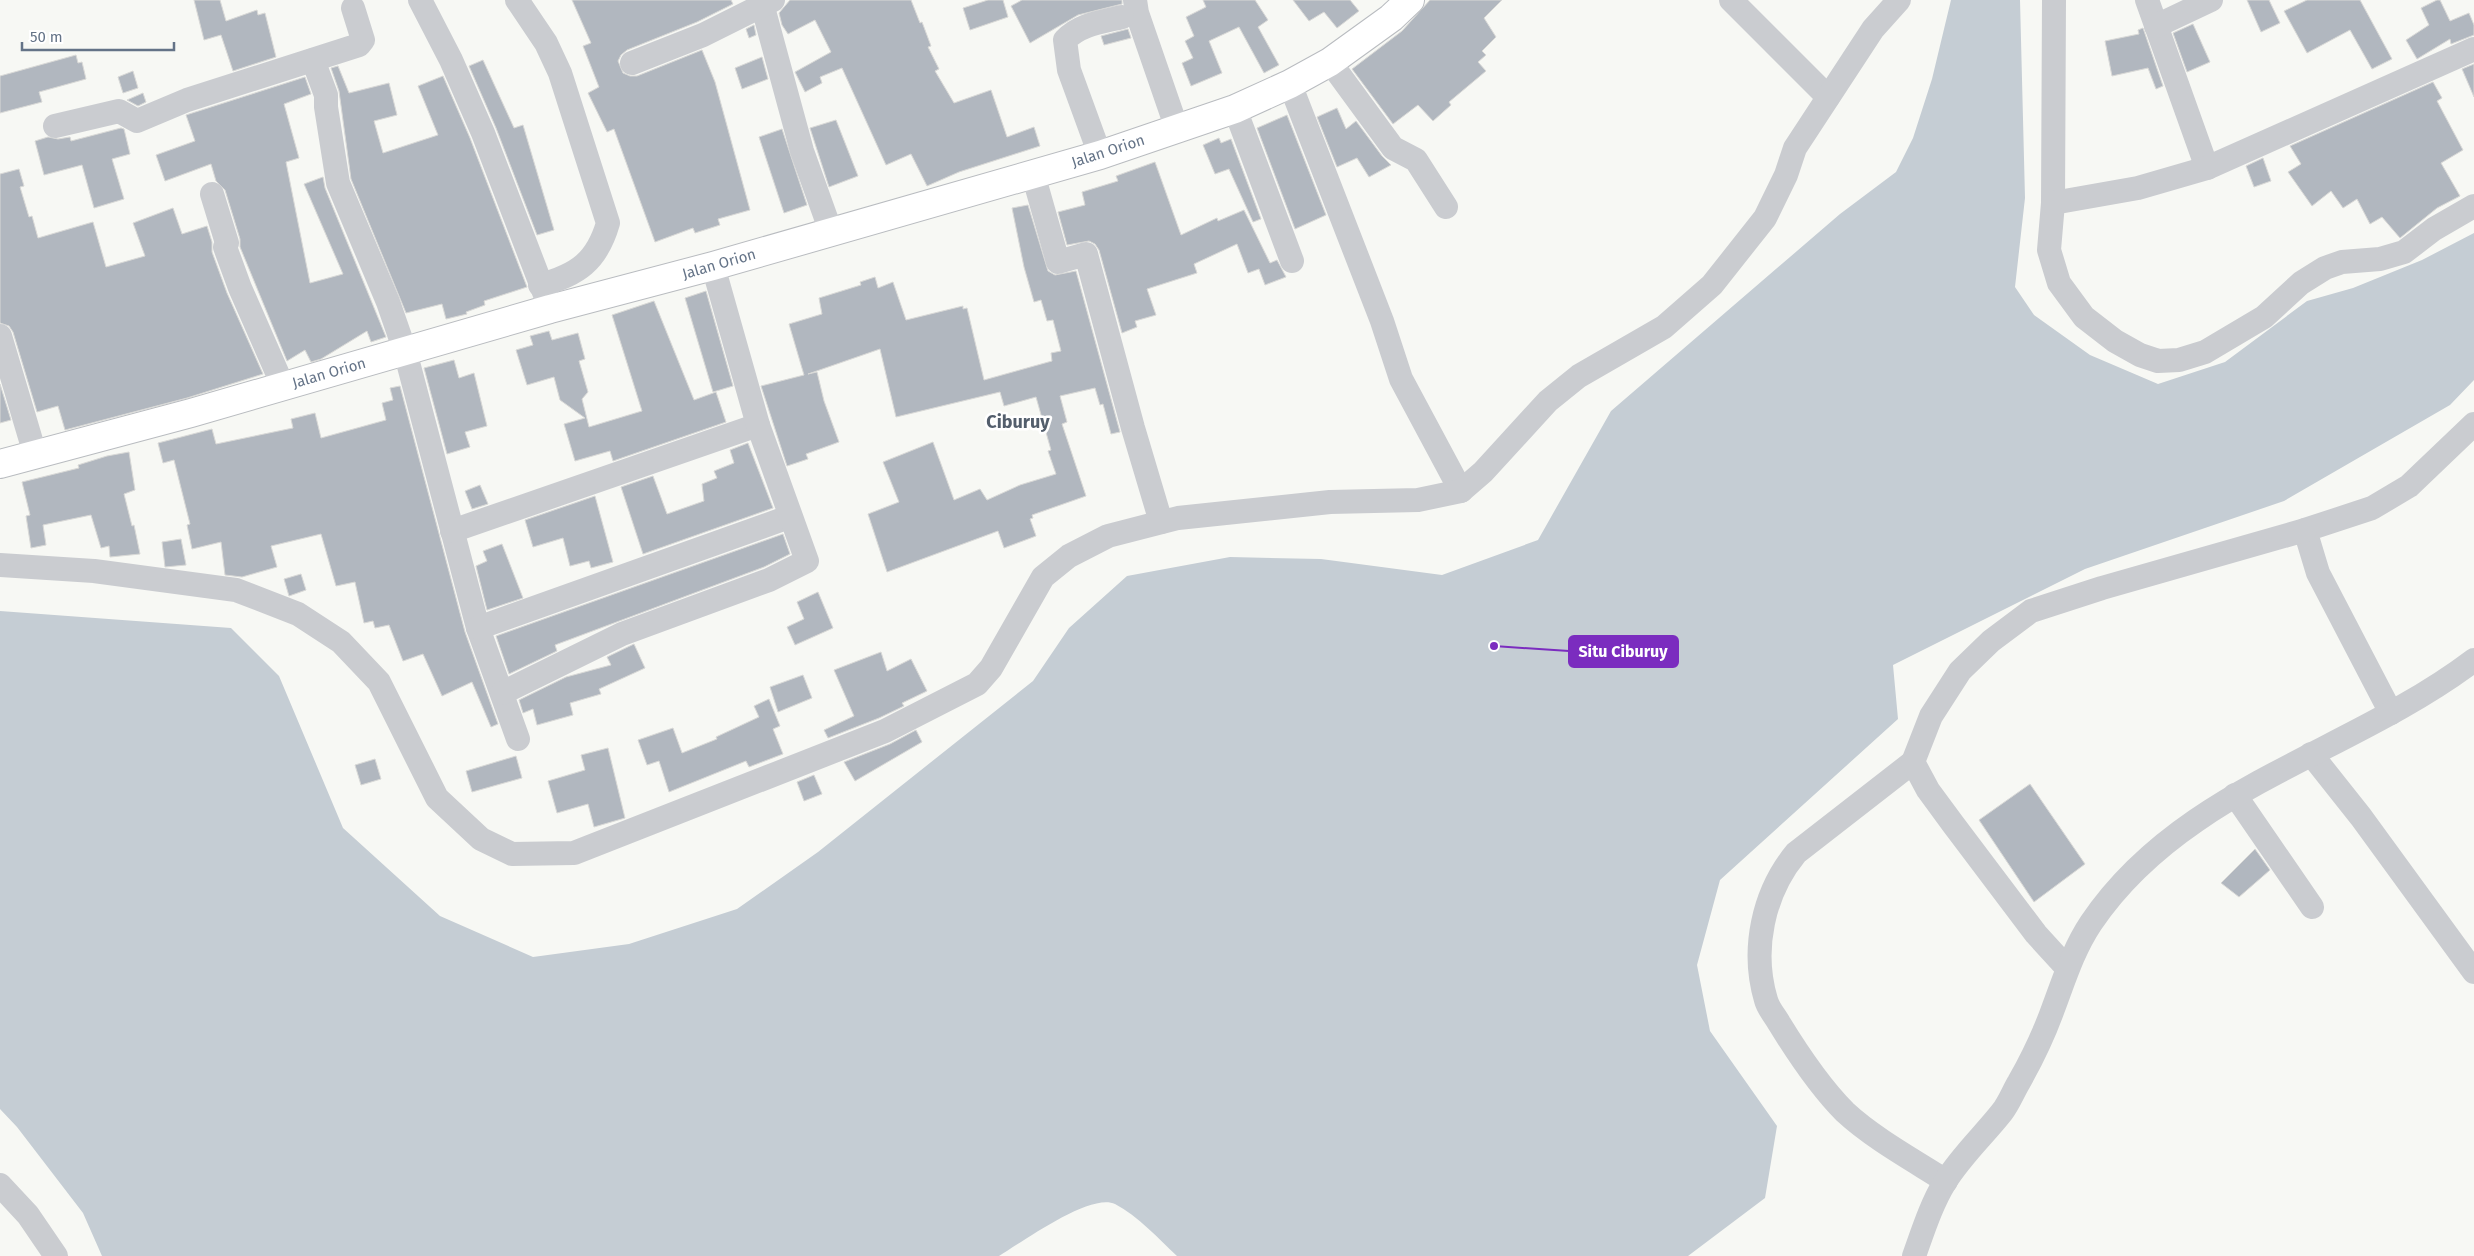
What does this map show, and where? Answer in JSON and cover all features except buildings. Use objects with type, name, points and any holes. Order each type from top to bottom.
[{"type":"highway","name":"Jalan Orion","points":[[0,464],[405,351],[545,297],[713,266],[1100,155],[1235,109],[1290,84],[1330,62],[1391,18],[1410,0]]},
{"type":"street","points":[[420,0],[451,60],[483,133],[545,297],[564,279],[593,258],[603,240],[608,223],[560,73],[546,43],[517,0]]},
{"type":"street","points":[[1731,0],[1828,97]]},
{"type":"street","points":[[0,565],[94,571],[236,590],[298,614],[341,642],[379,682],[436,798],[481,839],[512,854],[574,853],[886,731],[977,684],[991,668],[1043,577],[1069,556],[1108,536],[1178,518],[1330,502],[1418,500],[1461,491],[1483,472],[1548,401],[1579,376],[1664,327],[1712,285],[1765,218],[1786,175],[1795,148],[1873,29],[1899,0]]},
{"type":"street","points":[[2054,0],[2052,203],[2049,250],[2059,283],[2084,317],[2115,341],[2140,355],[2158,360],[2178,360],[2205,352],[2264,317],[2301,283],[2325,268],[2342,262],[2380,259],[2404,252],[2434,229],[2474,206]]},
{"type":"street","points":[[2148,0],[2207,168]]},
{"type":"street","points":[[2156,26],[2211,0]]},
{"type":"street","points":[[632,64],[703,36],[766,2],[802,151],[831,232]]},
{"type":"street","points":[[55,126],[119,111],[137,120],[187,100],[358,45],[363,40],[354,8]]},
{"type":"street","points":[[1100,155],[1069,70],[1065,40],[1074,32],[1128,8],[1136,13],[1177,129]]},
{"type":"street","points":[[2052,203],[2138,188],[2207,168],[2474,49]]},
{"type":"street","points":[[313,60],[326,95],[326,107],[338,183],[388,302],[405,351],[478,628],[518,738]]},
{"type":"street","points":[[1330,62],[1393,148],[1416,160],[1446,208]]},
{"type":"street","points":[[1290,84],[1382,321],[1401,379],[1461,491]]},
{"type":"street","points":[[1235,109],[1292,261]]},
{"type":"street","points":[[1034,174],[1058,262],[1086,254],[1133,428],[1161,522]]},
{"type":"street","points":[[212,194],[227,243],[226,248],[240,288],[283,386]]},
{"type":"street","points":[[502,693],[622,634],[751,587],[805,563],[808,559],[789,516],[758,425],[713,266]]},
{"type":"street","points":[[0,336],[35,454]]},
{"type":"street","points":[[1946,1181],[1858,1122],[1831,1096],[1798,1054],[1766,1003],[1759,974],[1759,944],[1772,892],[1783,869],[1796,853],[1913,762],[1931,716],[1960,671],[1992,641],[2031,612],[2102,588],[2304,530],[2372,508],[2409,486],[2474,424]]},
{"type":"street","points":[[452,531],[758,425]]},
{"type":"street","points":[[478,628],[789,516]]},
{"type":"street","points":[[2304,530],[2318,573],[2391,713]]},
{"type":"street","points":[[1914,1256],[1928,1216],[1946,1181],[2003,1110],[2039,1042],[2067,968],[2090,925],[2128,877],[2192,823],[2235,795],[2391,713],[2455,674],[2474,660]]},
{"type":"street","points":[[2311,754],[2361,817],[2474,972]]},
{"type":"street","points":[[1913,762],[1928,790],[1953,824],[2036,934],[2067,968]]},
{"type":"street","points":[[2235,795],[2312,907]]},
{"type":"street","points":[[0,1185],[28,1215],[56,1256]]},
{"type":"shaded area","points":[[1951,0],[2020,0],[2025,198],[2015,287],[2034,315],[2090,355],[2158,384],[2225,362],[2307,301],[2353,288],[2422,260],[2474,233],[2474,380],[2450,405],[2284,501],[2085,569],[1893,665],[1898,719],[1720,880],[1697,965],[1710,1031],[1777,1126],[1765,1198],[1688,1256],[1177,1256],[1148,1228],[1124,1209],[1115,1204],[1104,1202],[1074,1211],[1039,1230],[999,1256],[102,1256],[83,1213],[17,1127],[0,1109],[0,611],[231,628],[279,676],[343,828],[440,916],[533,957],[629,944],[737,909],[818,852],[1033,681],[1069,628],[1127,576],[1230,557],[1321,559],[1442,575],[1538,540],[1611,411],[1840,214],[1896,172],[1913,138],[1932,79]]},
{"type":"place","name":"Situ Ciburuy","points":[[1494,646]]},
{"type":"district","name":"Ciburuy","points":[[1018,422]]}]
